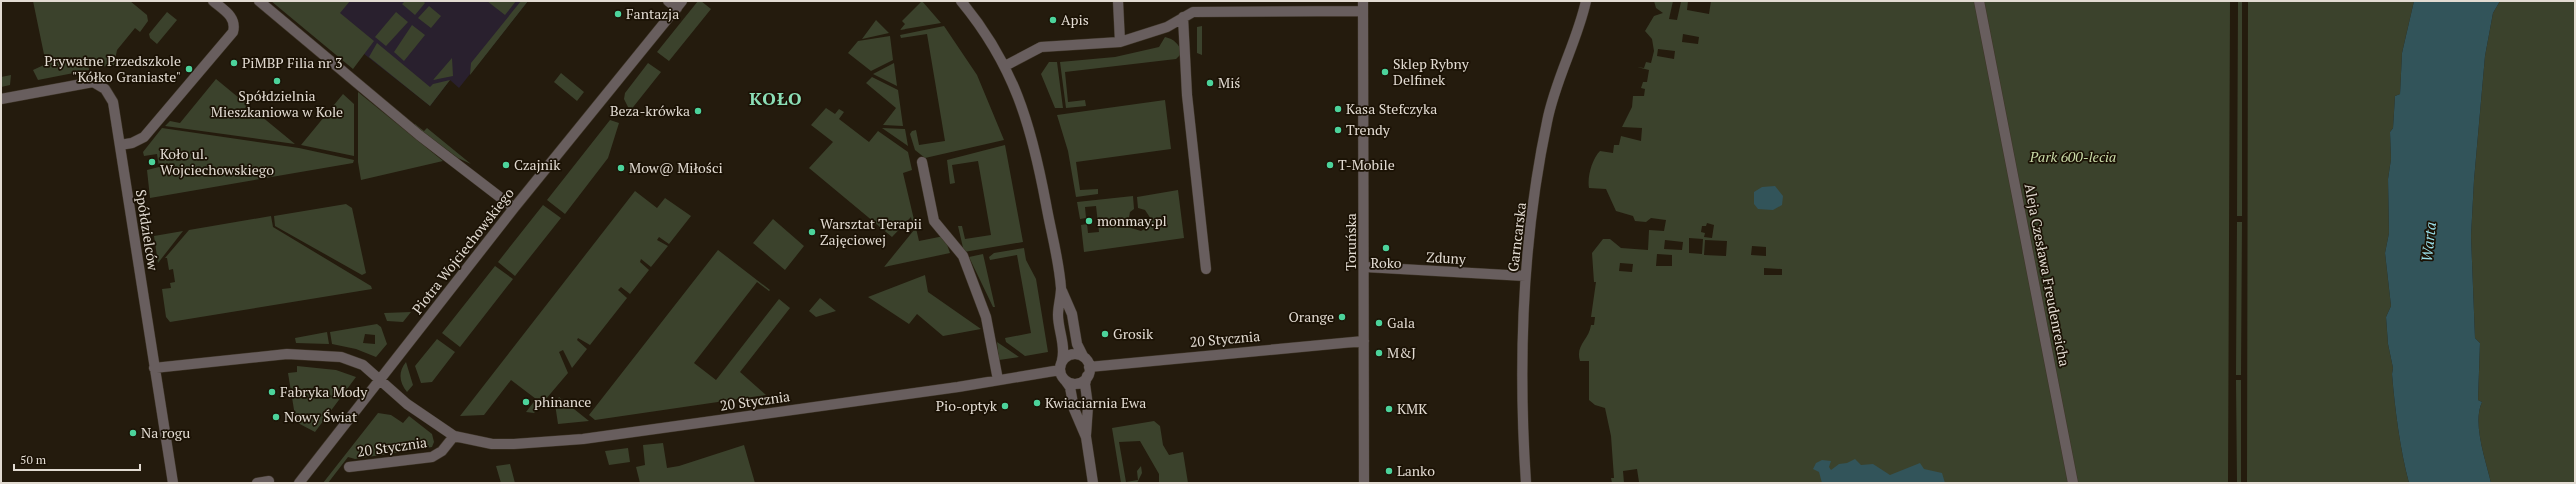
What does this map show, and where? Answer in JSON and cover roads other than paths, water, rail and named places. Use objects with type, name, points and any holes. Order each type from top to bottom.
[{"type":"street","points":[[120,145],[136,142],[144,137],[232,32],[235,24],[232,17],[213,1]]},
{"type":"street","points":[[259,1],[419,135],[514,208]]},
{"type":"street","points":[[668,1],[679,5]]},
{"type":"street","points":[[960,1],[988,38],[1005,66],[1026,114],[1036,148],[1061,289],[1072,314],[1078,344],[1088,371],[1085,384],[1088,406],[1086,437],[1093,483]]},
{"type":"street","points":[[1118,1],[1120,42]]},
{"type":"street","name":"Garncarska","points":[[1526,483],[1521,409],[1526,276],[1547,122],[1562,68],[1579,27],[1586,1]]},
{"type":"street","name":"Aleja Czesława Freudenreicha","points":[[1978,1],[2073,483]]},
{"type":"street","name":"Piotra Wojciechowskiego","points":[[298,483],[514,208],[679,5]]},
{"type":"street","points":[[1005,66],[1041,47],[1120,42],[1167,27],[1193,12],[1363,6]]},
{"type":"street","name":"Toruńska","points":[[1363,6],[1365,268],[1364,483]]},
{"type":"street","points":[[1183,17],[1187,95],[1206,270]]},
{"type":"street","name":"Spółdzielców","points":[[1,99],[93,82],[105,89],[113,102],[173,483]]},
{"type":"street","points":[[922,162],[934,221],[963,256],[986,317],[998,380]]},
{"type":"street","name":"Zduny","points":[[1365,268],[1526,276]]},
{"type":"street","points":[[1061,289],[1058,316],[1063,347],[1060,370],[1070,387],[1074,409],[1086,437]]},
{"type":"street","name":"20 Stycznia","points":[[1088,371],[1364,341]]},
{"type":"street","name":"20 Stycznia","points":[[154,368],[304,354],[354,361],[380,380],[407,404],[454,436],[492,444],[583,439],[1060,370]]},
{"type":"street","points":[[1062,360],[1072,354],[1083,356]]},
{"type":"street","points":[[1065,380],[1077,383],[1088,371]]},
{"type":"street","name":"20 Stycznia","points":[[349,468],[432,457],[442,451],[454,436]]},
{"type":"street","points":[[257,483],[269,481]]},
{"type":"water","name":"Warta","points":[[2414,1],[2500,1],[2493,13],[2485,56],[2474,180],[2471,236],[2475,338],[2480,343],[2478,400],[2482,402],[2478,420],[2483,453],[2491,483],[2409,483],[2398,429],[2392,374],[2393,368],[2388,344],[2386,317],[2391,306],[2385,253],[2389,233],[2388,179],[2391,159],[2390,132],[2393,128],[2395,96],[2400,94],[2402,53]]},
{"type":"water","points":[[1775,186],[1783,196],[1782,205],[1773,210],[1758,209],[1754,204],[1754,192],[1762,187]]},
{"type":"water","points":[[1855,459],[1861,465],[1873,464],[1890,475],[1920,463],[1924,469],[1942,473],[1945,483],[1822,483],[1819,472],[1813,469],[1816,463],[1822,460],[1831,461],[1829,467],[1831,470],[1839,464],[1847,463]]},
{"type":"place","name":"Fantazja","points":[[618,14]]},
{"type":"place","name":"Apis","points":[[1053,20]]},
{"type":"place","name":"PiMBP Filia nr 3","points":[[234,63]]},
{"type":"place","name":"Prywatne Przedszkole \"Kółko Graniaste\"","points":[[189,69]]},
{"type":"place","name":"Sklep Rybny Delfinek","points":[[1385,72]]},
{"type":"place","name":"Spółdzielnia Mieszkaniowa w Kole","points":[[277,81]]},
{"type":"place","name":"Miś","points":[[1210,83]]},
{"type":"place","name":"Kasa Stefczyka","points":[[1338,109]]},
{"type":"place","name":"Beza-krówka","points":[[698,111]]},
{"type":"place","name":"Trendy","points":[[1338,130]]},
{"type":"place","name":"Koło ul. Wojciechowskiego","points":[[152,162]]},
{"type":"place","name":"Czajnik","points":[[506,165]]},
{"type":"place","name":"T-Mobile","points":[[1330,165]]},
{"type":"place","name":"Mow@ Miłości","points":[[621,168]]},
{"type":"place","name":"monmay.pl","points":[[1089,221]]},
{"type":"place","name":"Warsztat Terapii Zajęciowej","points":[[812,232]]},
{"type":"place","name":"Roko","points":[[1386,248]]},
{"type":"place","name":"Orange","points":[[1342,317]]},
{"type":"place","name":"Gala","points":[[1379,323]]},
{"type":"place","name":"Grosik","points":[[1105,334]]},
{"type":"place","name":"M&J","points":[[1379,353]]},
{"type":"place","name":"Fabryka Mody","points":[[272,392]]},
{"type":"place","name":"phinance","points":[[526,402]]},
{"type":"place","name":"Kwiaciarnia Ewa","points":[[1037,403]]},
{"type":"place","name":"Pio-optyk","points":[[1005,406]]},
{"type":"place","name":"KMK","points":[[1389,409]]},
{"type":"place","name":"Nowy Świat","points":[[276,417]]},
{"type":"place","name":"Na rogu","points":[[133,433]]},
{"type":"place","name":"Lanko","points":[[1389,471]]},
{"type":"district","name":"KOŁO","points":[[776,99]]},
{"type":"park label","name":"Park 600-lecia","points":[[2073,157]]}]
